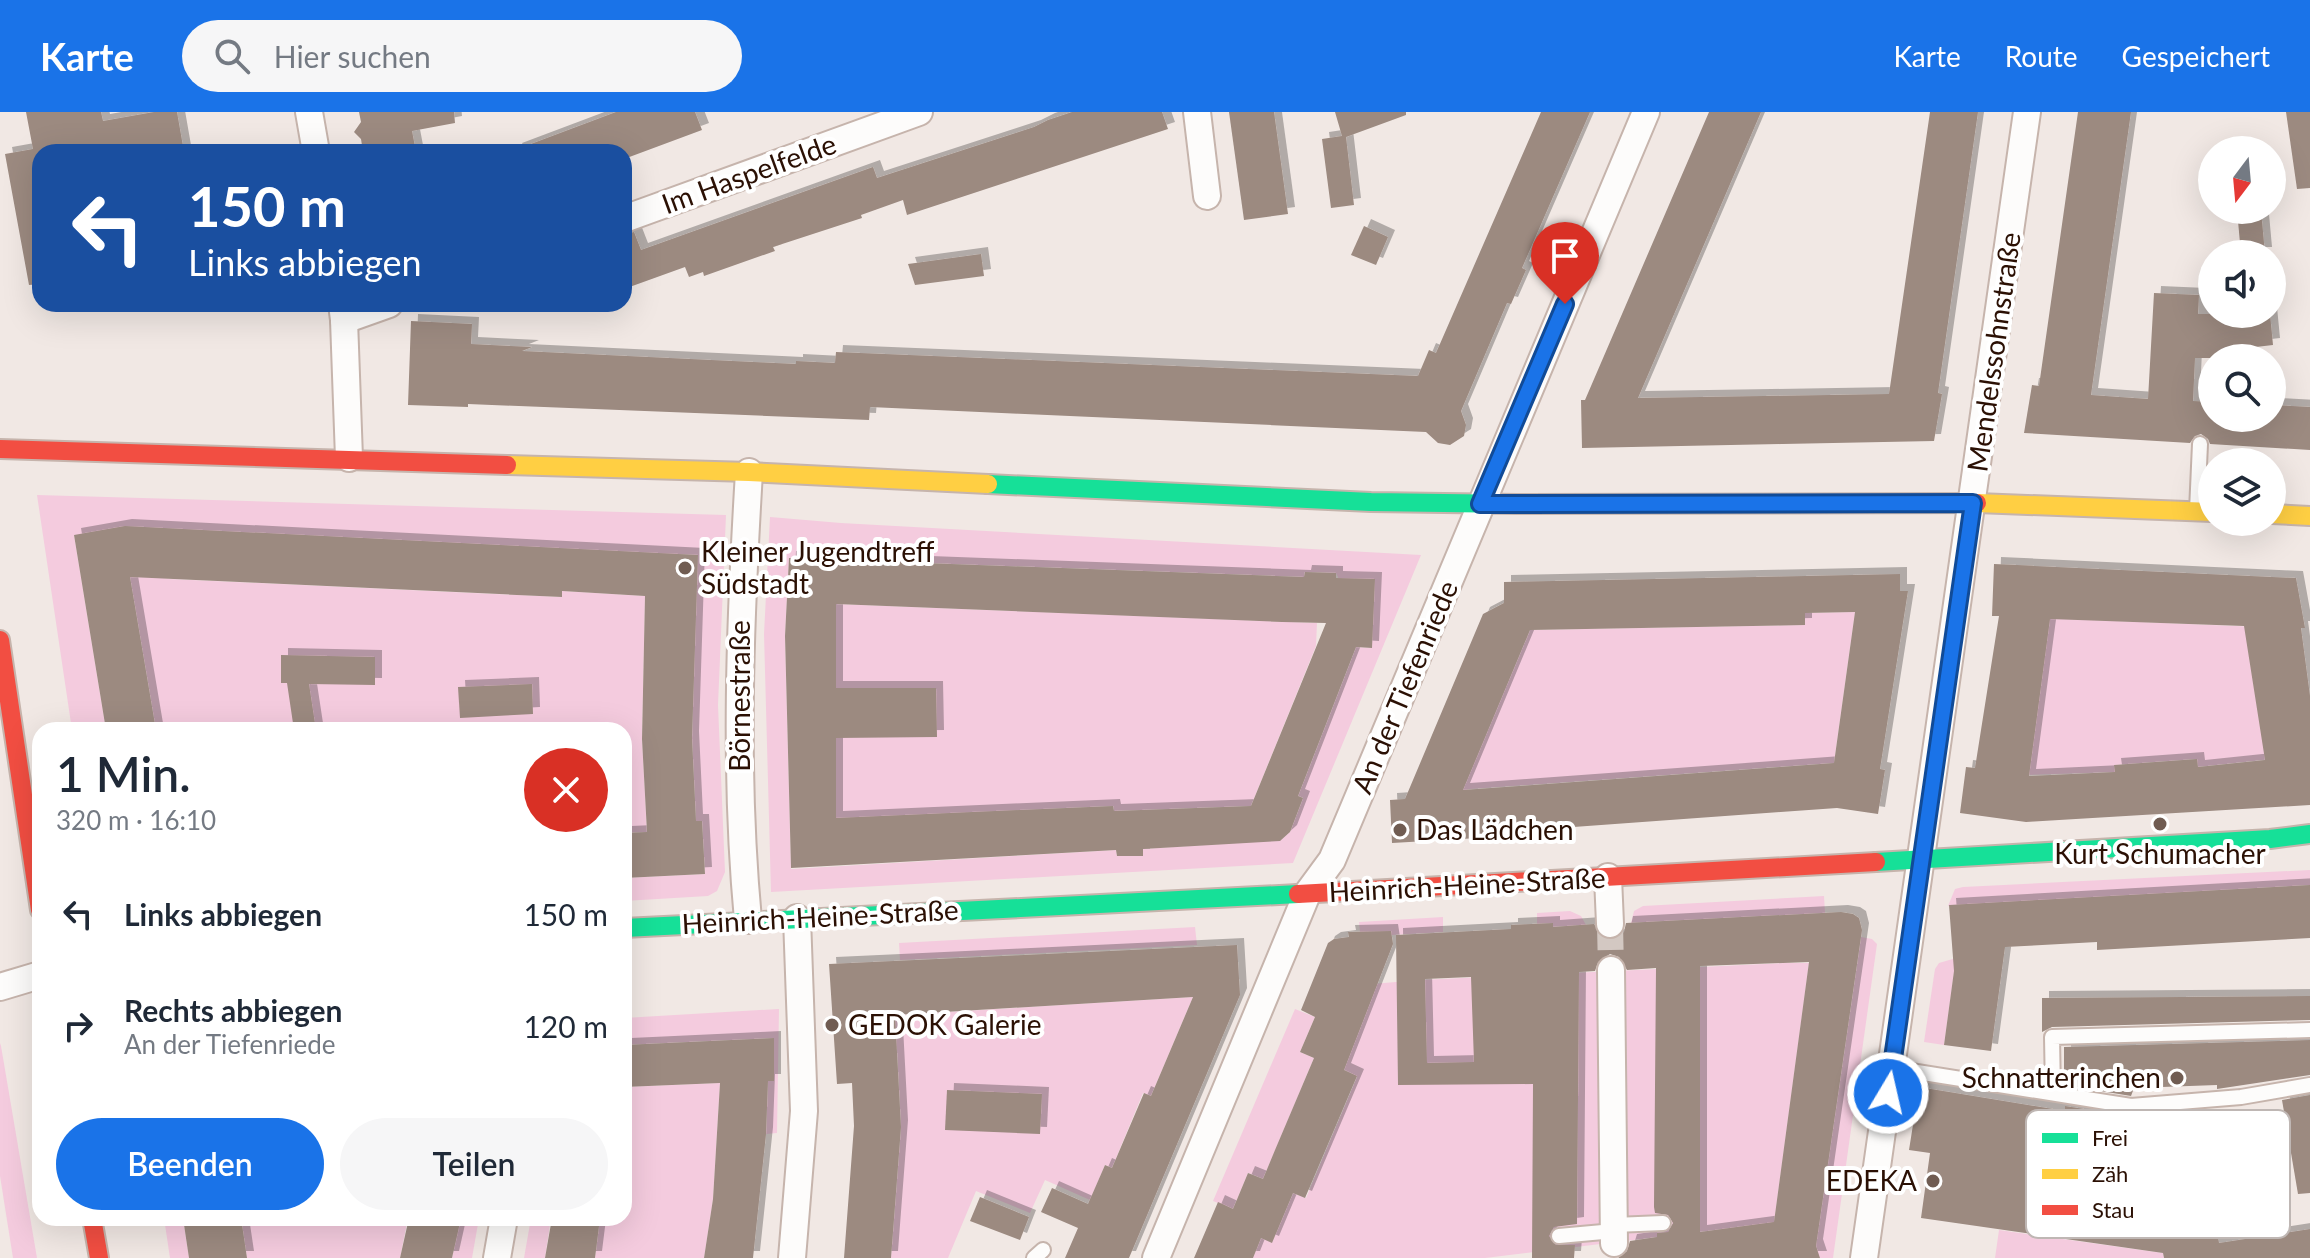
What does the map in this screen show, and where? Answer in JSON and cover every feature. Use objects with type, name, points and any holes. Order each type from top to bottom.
[{"type":"street","points":[[309,112],[315,144]]},
{"type":"street","points":[[1197,112],[1207,196]]},
{"type":"street","name":"An der Tiefenriede","points":[[1156,1258],[1307,894],[1332,860],[1646,112]]},
{"type":"street","name":"Mendelssohnstraße","points":[[1866,1258],[2027,112]]},
{"type":"street","name":"Im Haspelfelde","points":[[632,216],[911,113]]},
{"type":"street","points":[[343,312],[349,458]]},
{"type":"street","points":[[0,449],[749,472],[1371,502],[1973,503],[2198,512]]},
{"type":"street","name":"Börnestraße","points":[[748,920],[740,812],[739,730],[740,618],[749,472]]},
{"type":"street","points":[[2286,515],[2310,516]]},
{"type":"street","points":[[0,640],[32,856]]},
{"type":"street","name":"Heinrich-Heine-Straße","points":[[632,927],[1307,894],[2270,839],[2310,834]]},
{"type":"street","points":[[1608,877],[1610,924]]},
{"type":"street","points":[[792,1258],[804,1111],[797,918]]},
{"type":"street","points":[[1611,970],[1614,1233]]},
{"type":"street","points":[[0,987],[32,977]]},
{"type":"street","points":[[93,1226],[99,1258]]},
{"type":"street","points":[[497,1258],[503,1226]]},
{"type":"lane","points":[[2200,444],[2200,448]]},
{"type":"lane","points":[[2053,1092],[2052,1037],[2310,1030]]},
{"type":"lane","points":[[1892,1068],[2131,1106],[2242,1101],[2310,1085]]},
{"type":"lane","points":[[1559,1236],[1614,1233],[1663,1223]]},
{"type":"shaded area","points":[[37,495],[726,515],[718,705],[725,872],[717,891],[708,896],[632,901],[632,878],[705,874],[702,821],[696,821],[692,738],[697,555],[74,535],[105,722],[71,722]]},
{"type":"shaded area","points":[[770,517],[1421,555],[1293,863],[771,892],[764,634]],"holes":[[[789,558],[1304,577],[1305,572],[1336,573],[1372,648],[1356,647],[1298,796],[1303,798],[1290,832],[1281,840],[1143,849],[1143,856],[1117,856],[1116,850],[791,869],[785,636]]]},
{"type":"shaded area","points":[[129,572],[170,579],[561,597],[562,591],[645,596],[642,739],[647,832],[632,833],[632,722],[155,722]]},
{"type":"shaded area","points":[[836,604],[1317,623],[1316,646],[1251,806],[1114,811],[1113,806],[836,819]]},
{"type":"shaded area","points":[[1855,612],[1834,763],[1470,789],[1446,796],[1474,762],[1530,630],[1805,625],[1805,613]]},
{"type":"shaded area","points":[[2045,618],[2259,627],[2248,649],[2261,732],[2280,758],[2198,767],[2196,759],[2115,765],[2115,772],[2023,775]]},
{"type":"shaded area","points":[[2310,870],[2310,885],[1948,906],[1955,889],[1963,887]]},
{"type":"shaded area","points":[[1824,896],[1825,913],[1631,923],[1634,911],[1643,906]]},
{"type":"shaded area","points":[[1570,911],[1581,916],[1586,925],[1553,927],[1552,923],[1537,924],[1537,913]]},
{"type":"shaded area","points":[[1443,917],[1443,932],[1391,935],[1360,932],[1359,922]]},
{"type":"shaded area","points":[[1195,927],[1197,945],[900,960],[899,943]]},
{"type":"shaded area","points":[[1861,937],[1872,939],[1877,944],[1833,1258],[1819,1258],[1815,1250]]},
{"type":"shaded area","points":[[1956,958],[1944,1045],[1924,1042],[1935,969],[1939,963]]},
{"type":"shaded area","points":[[1809,963],[1774,1223],[1485,1258],[1244,1258],[1253,1256],[1261,1238],[1272,1242],[1293,1193],[1306,1198],[1357,1077],[1344,1070],[1361,985]]},
{"type":"shaded area","points":[[1193,997],[1151,1096],[1143,1093],[1112,1168],[1105,1165],[1090,1200],[1045,1180],[1030,1213],[976,1191],[948,1258],[891,1258],[901,1127],[897,1049],[881,1016]]},
{"type":"shaded area","points":[[779,1009],[777,1133],[766,1134],[768,1081],[774,1081],[774,1038],[632,1045],[632,1018]]},
{"type":"shaded area","points":[[1295,1009],[1315,1017],[1300,1052],[1314,1058],[1263,1179],[1248,1173],[1233,1209],[1213,1201]]},
{"type":"shaded area","points":[[0,1043],[37,1258],[13,1258],[0,1176]]},
{"type":"shaded area","points":[[720,1083],[713,1199],[704,1258],[595,1258],[599,1226],[632,1226],[632,1087]]},
{"type":"shaded area","points":[[165,1226],[184,1226],[189,1258],[170,1258]]},
{"type":"shaded area","points":[[242,1226],[406,1226],[400,1258],[247,1258]]},
{"type":"shaded area","points":[[458,1226],[478,1226],[472,1258],[452,1258]]},
{"type":"shaded area","points":[[530,1226],[550,1226],[545,1258],[524,1258]]},
{"type":"shaded area","points":[[1999,1230],[2026,1234],[2026,1238],[2056,1238],[2163,1253],[2164,1258],[1995,1258]]},
{"type":"building","points":[[26,112],[101,112],[103,121],[154,112],[177,112],[183,144],[32,144]]},
{"type":"building","points":[[359,112],[454,112],[455,123],[412,131],[414,144],[362,144],[354,132],[361,122]]},
{"type":"building","points":[[616,112],[695,112],[702,130],[632,156],[632,144],[531,144]]},
{"type":"building","points":[[1072,112],[1162,112],[1168,129],[907,215],[903,200],[861,215],[862,218],[773,247],[775,251],[704,276],[703,272],[689,277],[685,267],[632,286],[632,233],[641,250],[873,167],[877,178]]},
{"type":"building","points":[[1229,112],[1274,112],[1288,214],[1244,220]]},
{"type":"building","points":[[1335,112],[1406,112],[1406,115],[1346,137],[1354,205],[1331,208],[1322,139],[1342,136]]},
{"type":"building","points":[[1541,112],[1590,112],[1522,268],[1526,270],[1511,304],[1507,303],[1461,411],[1466,425],[1464,436],[1450,445],[1438,443],[1426,432],[870,407],[869,420],[468,404],[468,407],[408,405],[411,321],[472,324],[471,344],[532,347],[522,351],[796,364],[796,361],[835,363],[836,352],[1418,376],[1429,350],[1436,353]]},
{"type":"building","points":[[1709,112],[1761,112],[1638,398],[1889,394],[1930,112],[1978,112],[1934,441],[1582,448],[1581,400],[1585,400]]},
{"type":"building","points":[[2078,112],[2131,112],[2091,395],[2148,399],[2154,293],[2198,295],[2198,328],[2271,328],[2273,344],[2198,344],[2193,401],[2198,401],[2198,432],[2286,432],[2286,406],[2310,407],[2310,450],[2210,444],[2201,434],[2190,443],[2024,433],[2032,385],[2039,386]]},
{"type":"building","points":[[2286,112],[2310,112],[2310,188],[2297,189]]},
{"type":"building","points":[[32,149],[32,285],[29,285],[5,154]]},
{"type":"building","points":[[2238,224],[2262,224],[2264,240],[2240,240]]},
{"type":"building","points":[[1364,226],[1388,237],[1376,265],[1351,255]]},
{"type":"building","points":[[981,254],[984,276],[915,285],[908,264]]},
{"type":"building","points":[[125,526],[698,555],[692,738],[696,821],[702,821],[705,874],[632,878],[632,833],[647,832],[642,739],[645,596],[562,591],[562,597],[130,577],[155,722],[105,722],[74,535]]},
{"type":"building","points":[[789,558],[1304,577],[1305,572],[1336,573],[1336,578],[1375,579],[1372,648],[1356,647],[1298,796],[1303,798],[1290,832],[1280,841],[1143,849],[1143,856],[1117,856],[1116,850],[791,868],[785,636]],"holes":[[[836,604],[1326,623],[1251,806],[1114,811],[1113,806],[836,818],[836,738],[937,737],[936,688],[836,688]]]},
{"type":"building","points":[[1994,564],[2296,578],[2305,628],[2301,628],[2310,696],[2310,805],[2026,822],[1960,813],[1966,767],[1975,768],[1999,616],[1992,616]],"holes":[[[2050,619],[2244,626],[2265,760],[2198,767],[2197,759],[2114,765],[2115,772],[2029,776]]]},
{"type":"building","points":[[1900,574],[1900,591],[1908,591],[1880,769],[1885,770],[1878,814],[1837,808],[1546,829],[1546,834],[1392,843],[1390,800],[1405,799],[1483,614],[1504,603],[1504,582]],"holes":[[[1855,612],[1834,763],[1463,790],[1530,630],[1805,625],[1805,613]]]},
{"type":"building","points":[[281,655],[375,657],[375,685],[309,684],[315,722],[293,722],[287,683],[281,683]]},
{"type":"building","points":[[532,684],[533,714],[460,718],[458,687]]},
{"type":"building","points":[[2310,885],[2310,938],[2097,950],[2097,942],[2005,947],[1991,1051],[1944,1045],[1954,971],[1949,905]]},
{"type":"building","points":[[1841,912],[1859,918],[1862,930],[1816,1246],[1820,1258],[1618,1258],[1627,1251],[1630,1241],[1657,1237],[1657,1233],[1668,1232],[1673,1223],[1668,1215],[1655,1213],[1654,1207],[1656,968],[1627,970],[1619,957],[1610,954],[1598,962],[1595,971],[1579,972],[1577,1224],[1554,1227],[1549,1236],[1556,1245],[1575,1245],[1574,1258],[1532,1258],[1533,1084],[1398,1085],[1396,935],[1511,929],[1511,925],[1553,923],[1553,927],[1594,924],[1602,938],[1611,940],[1624,932],[1626,923]],"holes":[[[1809,962],[1774,1222],[1700,1232],[1700,966]],[[1471,977],[1474,1062],[1427,1063],[1425,979]]]},
{"type":"building","points":[[1391,931],[1393,944],[1344,1070],[1357,1076],[1305,1198],[1293,1193],[1272,1243],[1261,1238],[1253,1258],[1194,1258],[1218,1202],[1233,1209],[1248,1173],[1263,1179],[1314,1058],[1300,1052],[1315,1017],[1301,1010],[1328,943],[1349,937],[1348,932]]},
{"type":"building","points":[[1237,945],[1240,995],[1129,1258],[1065,1258],[1078,1228],[1041,1212],[1052,1188],[1088,1204],[1105,1165],[1112,1168],[1144,1093],[1151,1096],[1193,997],[895,1015],[901,1127],[891,1258],[844,1258],[854,1126],[852,1083],[837,1084],[829,964]]},
{"type":"building","points":[[2310,996],[2310,1020],[2052,1027],[2042,1032],[2042,998]]},
{"type":"building","points":[[774,1038],[774,1081],[768,1081],[766,1134],[753,1258],[704,1258],[713,1199],[720,1083],[632,1087],[632,1045]]},
{"type":"building","points":[[2310,1040],[2310,1075],[2217,1089],[2217,1085],[2134,1088],[2131,1096],[2064,1085],[2064,1047]]},
{"type":"building","points":[[1919,1087],[2059,1110],[2026,1110],[2026,1233],[1921,1218],[1930,1153],[1909,1150]]},
{"type":"building","points":[[947,1090],[1042,1094],[1040,1134],[945,1130]]},
{"type":"building","points":[[2310,1095],[2310,1193],[2298,1194],[2290,1147],[2290,1110],[2284,1110],[2282,1100]]},
{"type":"building","points":[[2065,1106],[2091,1110],[2065,1110]]},
{"type":"building","points":[[980,1197],[1029,1217],[1020,1240],[970,1221]]},
{"type":"building","points":[[184,1226],[242,1226],[247,1258],[189,1258]]},
{"type":"building","points":[[407,1226],[459,1226],[452,1258],[400,1258]]},
{"type":"building","points":[[551,1226],[599,1226],[595,1258],[545,1258]]},
{"type":"building","points":[[2310,1229],[2310,1258],[2164,1258],[2163,1253],[2059,1238],[2218,1238],[2219,1243],[2252,1238],[2290,1238],[2290,1232]]},
{"type":"tunnel","points":[[1610,924],[1611,970]]},
{"type":"traffic: fast","points":[[988,484],[1371,502],[1517,504]]},
{"type":"traffic: fast","points":[[1876,862],[2270,839],[2310,834]]},
{"type":"traffic: fast","points":[[632,928],[1298,894]]},
{"type":"traffic: slow","points":[[507,465],[749,472],[988,484]]},
{"type":"traffic: slow","points":[[1977,503],[2198,511]]},
{"type":"traffic: slow","points":[[2286,515],[2310,516]]},
{"type":"traffic: jam","points":[[0,449],[507,465]]},
{"type":"traffic: jam","points":[[1517,504],[1977,503]]},
{"type":"traffic: jam","points":[[0,640],[32,856]]},
{"type":"traffic: jam","points":[[1298,894],[1876,862]]},
{"type":"traffic: jam","points":[[93,1226],[99,1258]]},
{"type":"place","name":"Kleiner Jugendtreff Südstadt","points":[[685,568]]},
{"type":"place","name":"Kurt Schumacher","points":[[2160,824]]},
{"type":"place","name":"Das Lädchen","points":[[1400,830]]},
{"type":"place","name":"GEDOK Galerie","points":[[832,1025]]},
{"type":"place","name":"Schnatterinchen","points":[[2177,1078]]},
{"type":"place","name":"EDEKA","points":[[1933,1181]]},
{"type":"route","points":[[1565,304],[1480,504],[1973,503],[1888,1093]]}]
